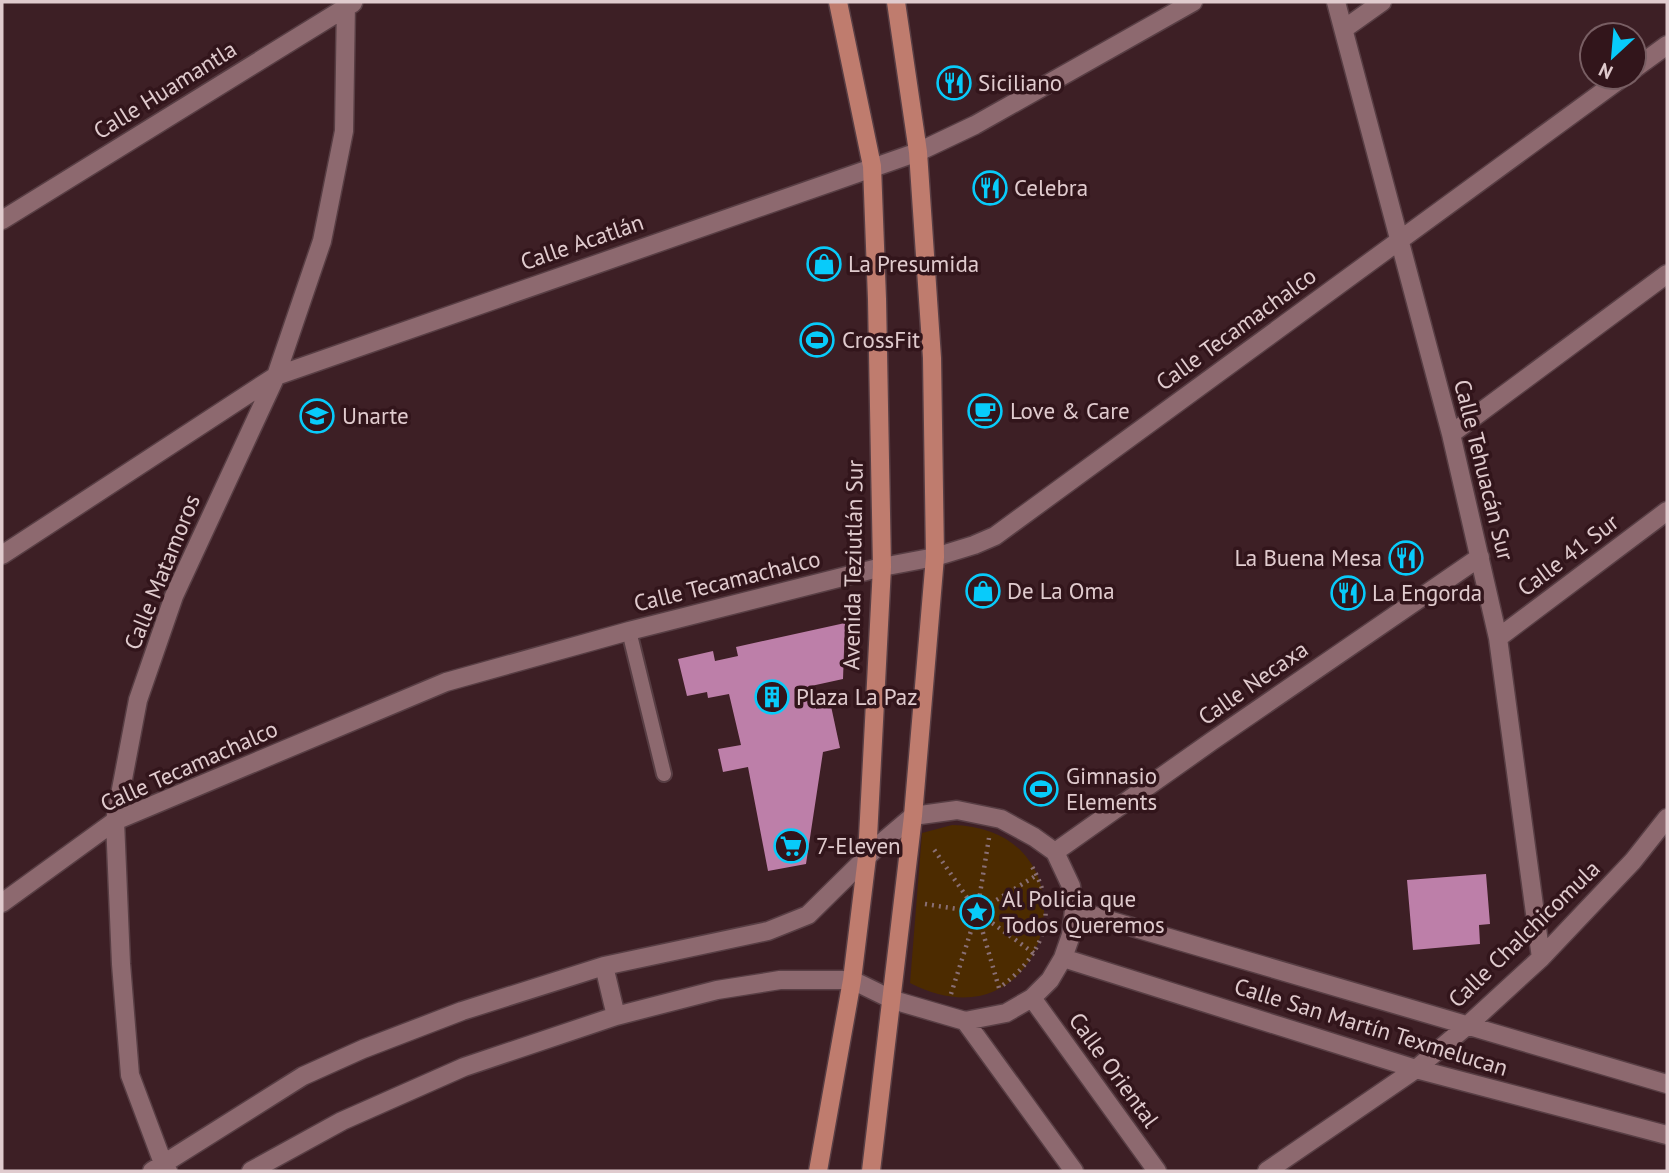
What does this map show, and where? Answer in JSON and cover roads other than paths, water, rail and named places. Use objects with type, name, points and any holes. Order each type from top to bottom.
[{"type":"main road","name":"Avenida Teziutlán Sur","points":[[817,1171],[852,980],[867,857],[882,567],[872,166],[838,2]]},
{"type":"main road","points":[[872,1171],[913,816],[935,557],[932,358],[918,152],[896,2]]},
{"type":"street","name":"Calle Acatlán","points":[[2,555],[276,376],[918,152],[975,125],[1194,2]]},
{"type":"street","name":"Calle Tehuacán Sur","points":[[1336,2],[1451,434],[1499,638],[1541,958]]},
{"type":"street","points":[[1344,29],[1382,2]]},
{"type":"street","name":"Calle Huamantla","points":[[2,220],[349,3]]},
{"type":"street","name":"Calle Matamoros","points":[[161,1169],[130,1075],[121,964],[115,821],[138,700],[174,596],[276,376],[322,241],[344,131],[349,3]]},
{"type":"street","points":[[1648,59],[1667,45]]},
{"type":"street","name":"Calle Tecamachalco","points":[[2,903],[115,821],[446,682],[629,631],[882,567],[935,557],[995,536],[1604,91]]},
{"type":"street","points":[[1451,434],[1667,274]]},
{"type":"street","name":"Calle 41 Sur","points":[[1499,638],[1667,511]]},
{"type":"street","name":"Calle Necaxa","points":[[1055,852],[1480,557]]},
{"type":"street","points":[[161,1169],[303,1076],[462,1010],[604,965],[768,931],[808,915],[913,816],[957,810],[1001,819],[1055,852],[1071,886],[1074,910],[1071,935],[1063,958],[1050,980],[1032,998],[1006,1013],[965,1021],[893,1000],[852,980],[780,980],[717,990],[616,1016],[464,1067],[342,1121],[251,1171]]},
{"type":"street","name":"Calle Chalchicomula","points":[[1267,1171],[1416,1069],[1468,1025],[1541,958],[1633,861],[1667,818]]},
{"type":"street","name":"Calle San Martín Texmelucan","points":[[1074,910],[1667,1084]]},
{"type":"street","name":"Calle San Martín Texmelucan","points":[[1063,958],[1416,1069],[1667,1135]]},
{"type":"street","points":[[604,965],[616,1016]]},
{"type":"street","name":"Calle Oriental","points":[[1032,998],[1157,1171]]},
{"type":"street","points":[[965,1021],[1073,1171]]},
{"type":"lane","points":[[629,631],[664,774]]},
{"type":"place","name":"Siciliano","points":[[954,83]]},
{"type":"place","name":"Celebra","points":[[990,188]]},
{"type":"place","name":"La Presumida","points":[[824,264]]},
{"type":"place","name":"CrossFit","points":[[817,340]]},
{"type":"place","name":"Love & Care","points":[[985,411]]},
{"type":"place","name":"Unarte","points":[[317,416]]},
{"type":"place","name":"La Buena Mesa","points":[[1406,558]]},
{"type":"place","name":"De La Oma","points":[[983,591]]},
{"type":"place","name":"La Engorda","points":[[1348,593]]},
{"type":"place","name":"Plaza La Paz","points":[[772,697]]},
{"type":"place","name":"Gimnasio Elements","points":[[1041,789]]},
{"type":"place","name":"7-Eleven","points":[[791,846]]},
{"type":"place","name":"Al Policia que Todos Queremos","points":[[977,912]]}]
